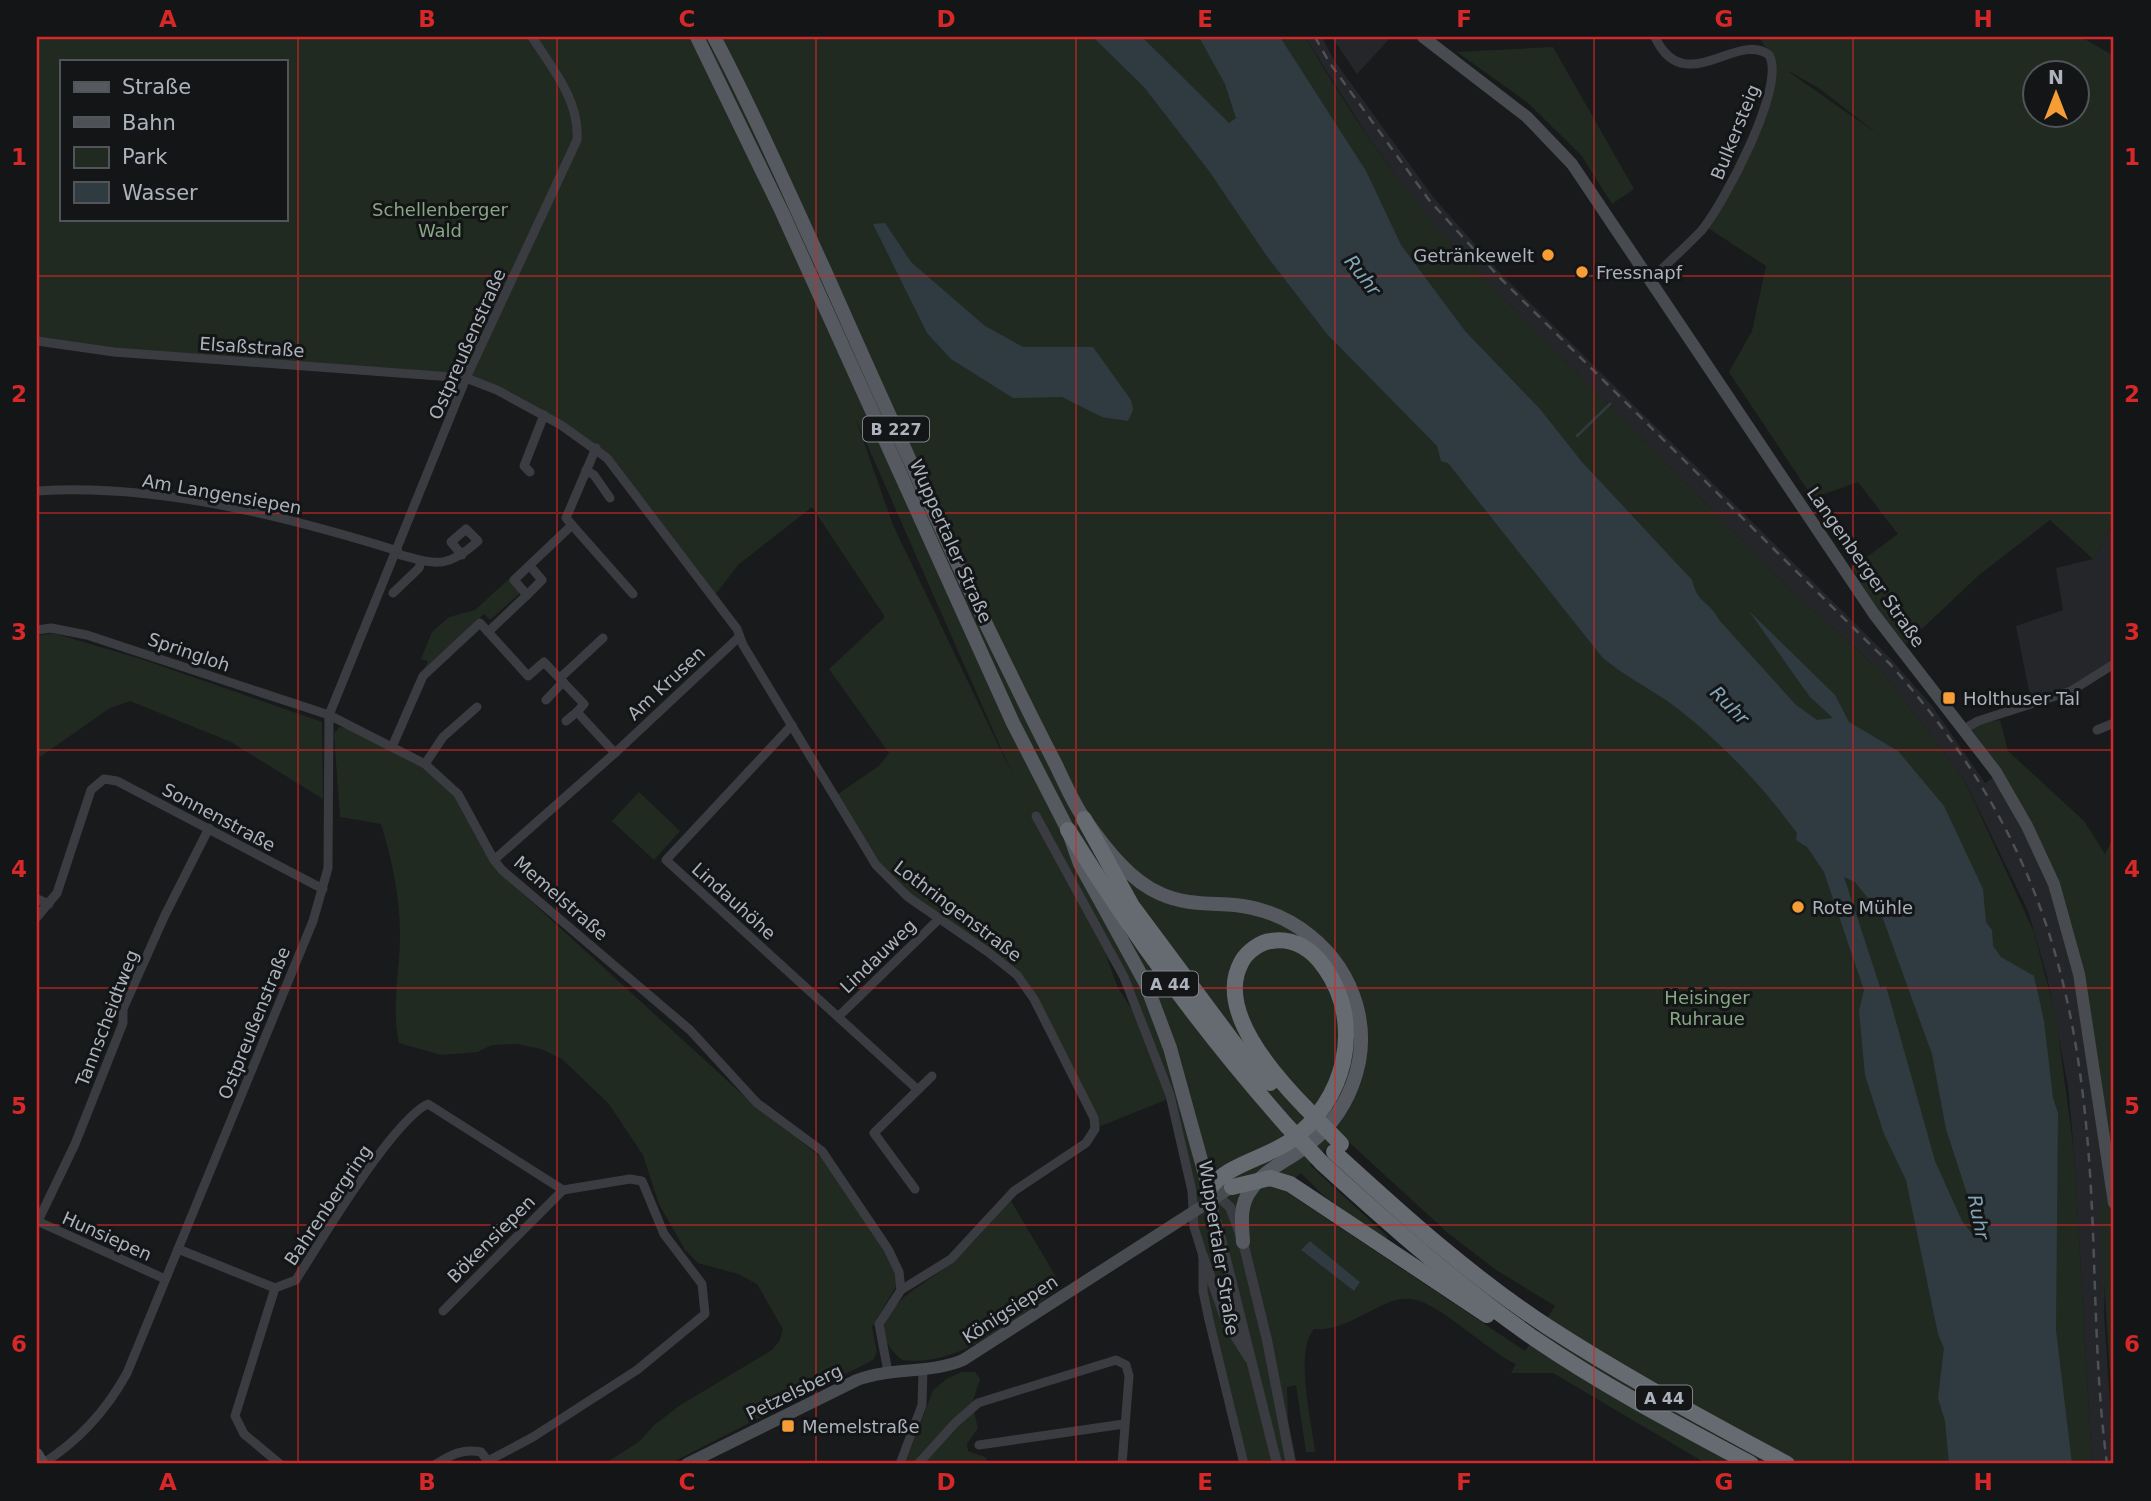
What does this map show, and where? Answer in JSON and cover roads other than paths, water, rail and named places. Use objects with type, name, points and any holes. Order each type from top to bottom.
[{"type":"highway","name":"A 44","points":[[1084,819],[1132,906],[1234,1043],[1297,1117],[1468,1289],[1536,1339],[1638,1403],[1751,1464]]},
{"type":"highway","name":"A 44","points":[[1068,830],[1157,968],[1223,1053],[1297,1117]]},
{"type":"highway","points":[[1332,1153],[1297,1117],[1252,1040],[1235,999],[1233,985],[1244,957],[1271,940],[1297,943],[1307,949],[1332,979],[1345,1021],[1341,1076],[1325,1106],[1302,1131],[1274,1151],[1218,1177],[1217,1193],[1270,1178],[1295,1187],[1508,1329],[1536,1339]]},
{"type":"highway","name":"A 44","points":[[1332,1153],[1477,1275],[1546,1325],[1645,1388],[1787,1464]]},
{"type":"main road","name":"Wuppertaler Straße","points":[[697,37],[782,212],[1013,723],[1068,830],[1080,864],[1127,946],[1161,1020],[1217,1193],[1300,1151],[1331,1123],[1356,1079],[1361,1030],[1357,1007],[1342,970],[1310,934],[1274,914],[1236,905],[1178,901],[1151,890],[1125,869],[1084,819],[957,563],[781,174],[715,37]]},
{"type":"main road","name":"Langenberger Straße","points":[[1423,37],[1527,117],[1572,164],[1874,614],[1996,772],[2027,826],[2054,884],[2069,929],[2085,1004],[2114,1203]]},
{"type":"main road","points":[[1243,1242],[1244,1201],[1270,1167]]},
{"type":"main road","name":"Königsiepen","points":[[923,1369],[969,1357],[1195,1211],[1217,1193]]},
{"type":"main road","name":"Petzelsberg","points":[[687,1464],[857,1380],[888,1372],[923,1369]]},
{"type":"main road","points":[[37,1454],[42,1464]]},
{"type":"street","name":"Ostpreußenstraße","points":[[42,1464],[83,1432],[113,1399],[127,1373],[313,921],[328,860],[330,715],[466,377],[577,140],[575,111],[532,37]]},
{"type":"street","name":"Bulkersteig","points":[[1651,280],[1701,230],[1726,195],[1754,135],[1774,72],[1769,55],[1755,50],[1705,63],[1686,64],[1667,54],[1655,37]]},
{"type":"street","name":"Elsaßstraße","points":[[37,341],[128,353],[466,377]]},
{"type":"street","name":"Lothringenstraße","points":[[466,377],[544,415],[596,447],[624,479],[740,636],[876,865],[892,884],[1005,964],[1026,987],[1094,1118],[1096,1129],[1082,1146],[1014,1191],[951,1259],[901,1290]]},
{"type":"street","points":[[530,472],[524,466],[544,415]]},
{"type":"street","points":[[596,447],[566,518],[633,594]]},
{"type":"street","points":[[586,470],[594,475],[610,498]]},
{"type":"street","name":"Am Langensiepen","points":[[37,491],[91,490],[223,506],[295,521],[397,553]]},
{"type":"street","points":[[527,594],[514,580],[572,525]]},
{"type":"street","points":[[397,553],[436,565],[462,555]]},
{"type":"street","points":[[393,593],[419,568],[421,561]]},
{"type":"street","points":[[488,632],[542,580],[530,565]]},
{"type":"street","points":[[392,747],[423,676],[480,623],[528,676],[544,662],[584,704],[566,721]]},
{"type":"street","name":"Springloh","points":[[37,630],[51,628],[87,635],[330,715]]},
{"type":"street","name":"Am Krusen","points":[[494,860],[615,753],[740,636]]},
{"type":"street","points":[[546,700],[603,638]]},
{"type":"street","points":[[1964,729],[1978,721],[2071,691],[2114,664]]},
{"type":"street","points":[[425,764],[443,737],[477,706]]},
{"type":"street","points":[[577,712],[615,753]]},
{"type":"street","name":"Memelstraße","points":[[330,715],[425,764],[458,794],[494,860],[690,1030],[757,1103],[822,1151],[888,1249],[899,1272],[901,1290]]},
{"type":"street","points":[[2097,730],[2114,723]]},
{"type":"street","name":"Lindauhöhe","points":[[792,725],[666,860],[917,1089]]},
{"type":"street","name":"Sonnenstraße","points":[[49,904],[57,893],[91,790],[100,781],[117,781],[323,889]]},
{"type":"street","name":"Wuppertaler Straße","points":[[1035,816],[1124,977],[1170,1095],[1195,1211],[1194,1227],[1203,1256],[1203,1291],[1244,1464]]},
{"type":"street","name":"Tannscheidtweg","points":[[38,1221],[75,1144],[123,1023],[123,1009],[165,915],[209,828]]},
{"type":"street","points":[[37,899],[49,904],[37,917]]},
{"type":"street","name":"Lindauweg","points":[[839,1016],[939,919]]},
{"type":"street","points":[[915,1189],[874,1133],[932,1076]]},
{"type":"street","name":"Bahrenbergring","points":[[275,1288],[296,1280],[352,1192],[391,1142],[425,1105],[435,1107],[563,1190]]},
{"type":"street","points":[[436,1464],[468,1450],[481,1452],[489,1463],[637,1370],[705,1314],[702,1283],[664,1234],[642,1181],[630,1179],[563,1190]]},
{"type":"street","name":"Bökensiepen","points":[[443,1311],[563,1190]]},
{"type":"street","name":"Wuppertaler Straße","points":[[1217,1193],[1230,1207],[1243,1242],[1268,1340],[1291,1464]]},
{"type":"street","name":"Wuppertaler Straße","points":[[1217,1193],[1277,1464]]},
{"type":"street","name":"Hunsiepen","points":[[38,1221],[165,1279]]},
{"type":"street","points":[[178,1249],[275,1288],[235,1416],[244,1434],[280,1464]]},
{"type":"street","points":[[1203,1256],[1227,1323],[1254,1366]]},
{"type":"street","points":[[888,1372],[879,1324],[901,1290]]},
{"type":"street","points":[[918,1464],[975,1406],[1105,1362],[1121,1362],[1127,1367],[1129,1376],[1122,1464]]},
{"type":"street","points":[[900,1464],[922,1405],[923,1369]]},
{"type":"street","points":[[979,1445],[1124,1424]]},
{"type":"water","name":"Ruhr","points":[[1093,37],[1142,37],[1229,123],[1236,118],[1225,84],[1199,37],[1280,37],[1366,171],[1401,245],[1465,331],[1539,408],[1582,462],[1692,580],[1701,599],[1796,705],[1817,720],[1833,718],[1810,697],[1749,611],[1835,695],[1849,722],[1898,751],[1944,806],[1983,889],[1986,922],[1992,930],[1993,946],[2001,957],[2034,976],[2044,1021],[2053,1098],[2058,1113],[2056,1330],[2072,1464],[1949,1464],[1945,1421],[1938,1398],[1944,1348],[1938,1334],[1906,1180],[1884,1134],[1865,1075],[1859,1011],[1864,990],[1824,872],[1807,847],[1796,840],[1797,833],[1770,798],[1740,764],[1673,705],[1602,657],[1448,463],[1441,461],[1437,446],[1327,334],[1266,255],[1209,171],[1144,87]],"holes":[[[1844,877],[1855,882],[1882,916],[1932,1054],[1946,1129],[1968,1197],[1973,1235],[1962,1221],[1935,1161],[1886,986],[1880,987]]]},
{"type":"water","points":[[885,223],[911,262],[985,326],[1023,347],[1093,347],[1131,400],[1133,410],[1128,421],[1102,417],[1062,397],[1013,398],[951,359],[927,333],[873,224]]},
{"type":"water","points":[[1310,1241],[1360,1282],[1354,1291],[1301,1250]]},
{"type":"waterway","points":[[1577,436],[1610,404]]},
{"type":"railway","points":[[1315,37],[1329,62],[1429,200],[1500,278],[1890,664],[1939,725],[1980,785],[2014,845],[2040,907],[2060,972],[2075,1040],[2085,1112],[2091,1190],[2098,1362],[2107,1464]]},
{"type":"place","name":"Getränkewelt","points":[[1548,255]]},
{"type":"place","name":"Fressnapf","points":[[1582,272]]},
{"type":"place","name":"Holthuser Tal","points":[[1949,698]]},
{"type":"place","name":"Rote Mühle","points":[[1798,907]]},
{"type":"place","name":"Memelstraße","points":[[788,1426]]},
{"type":"park label","name":"Schellenberger Wald","points":[[440,220]]},
{"type":"park label","name":"Heisinger Ruhraue","points":[[1707,1007]]}]
